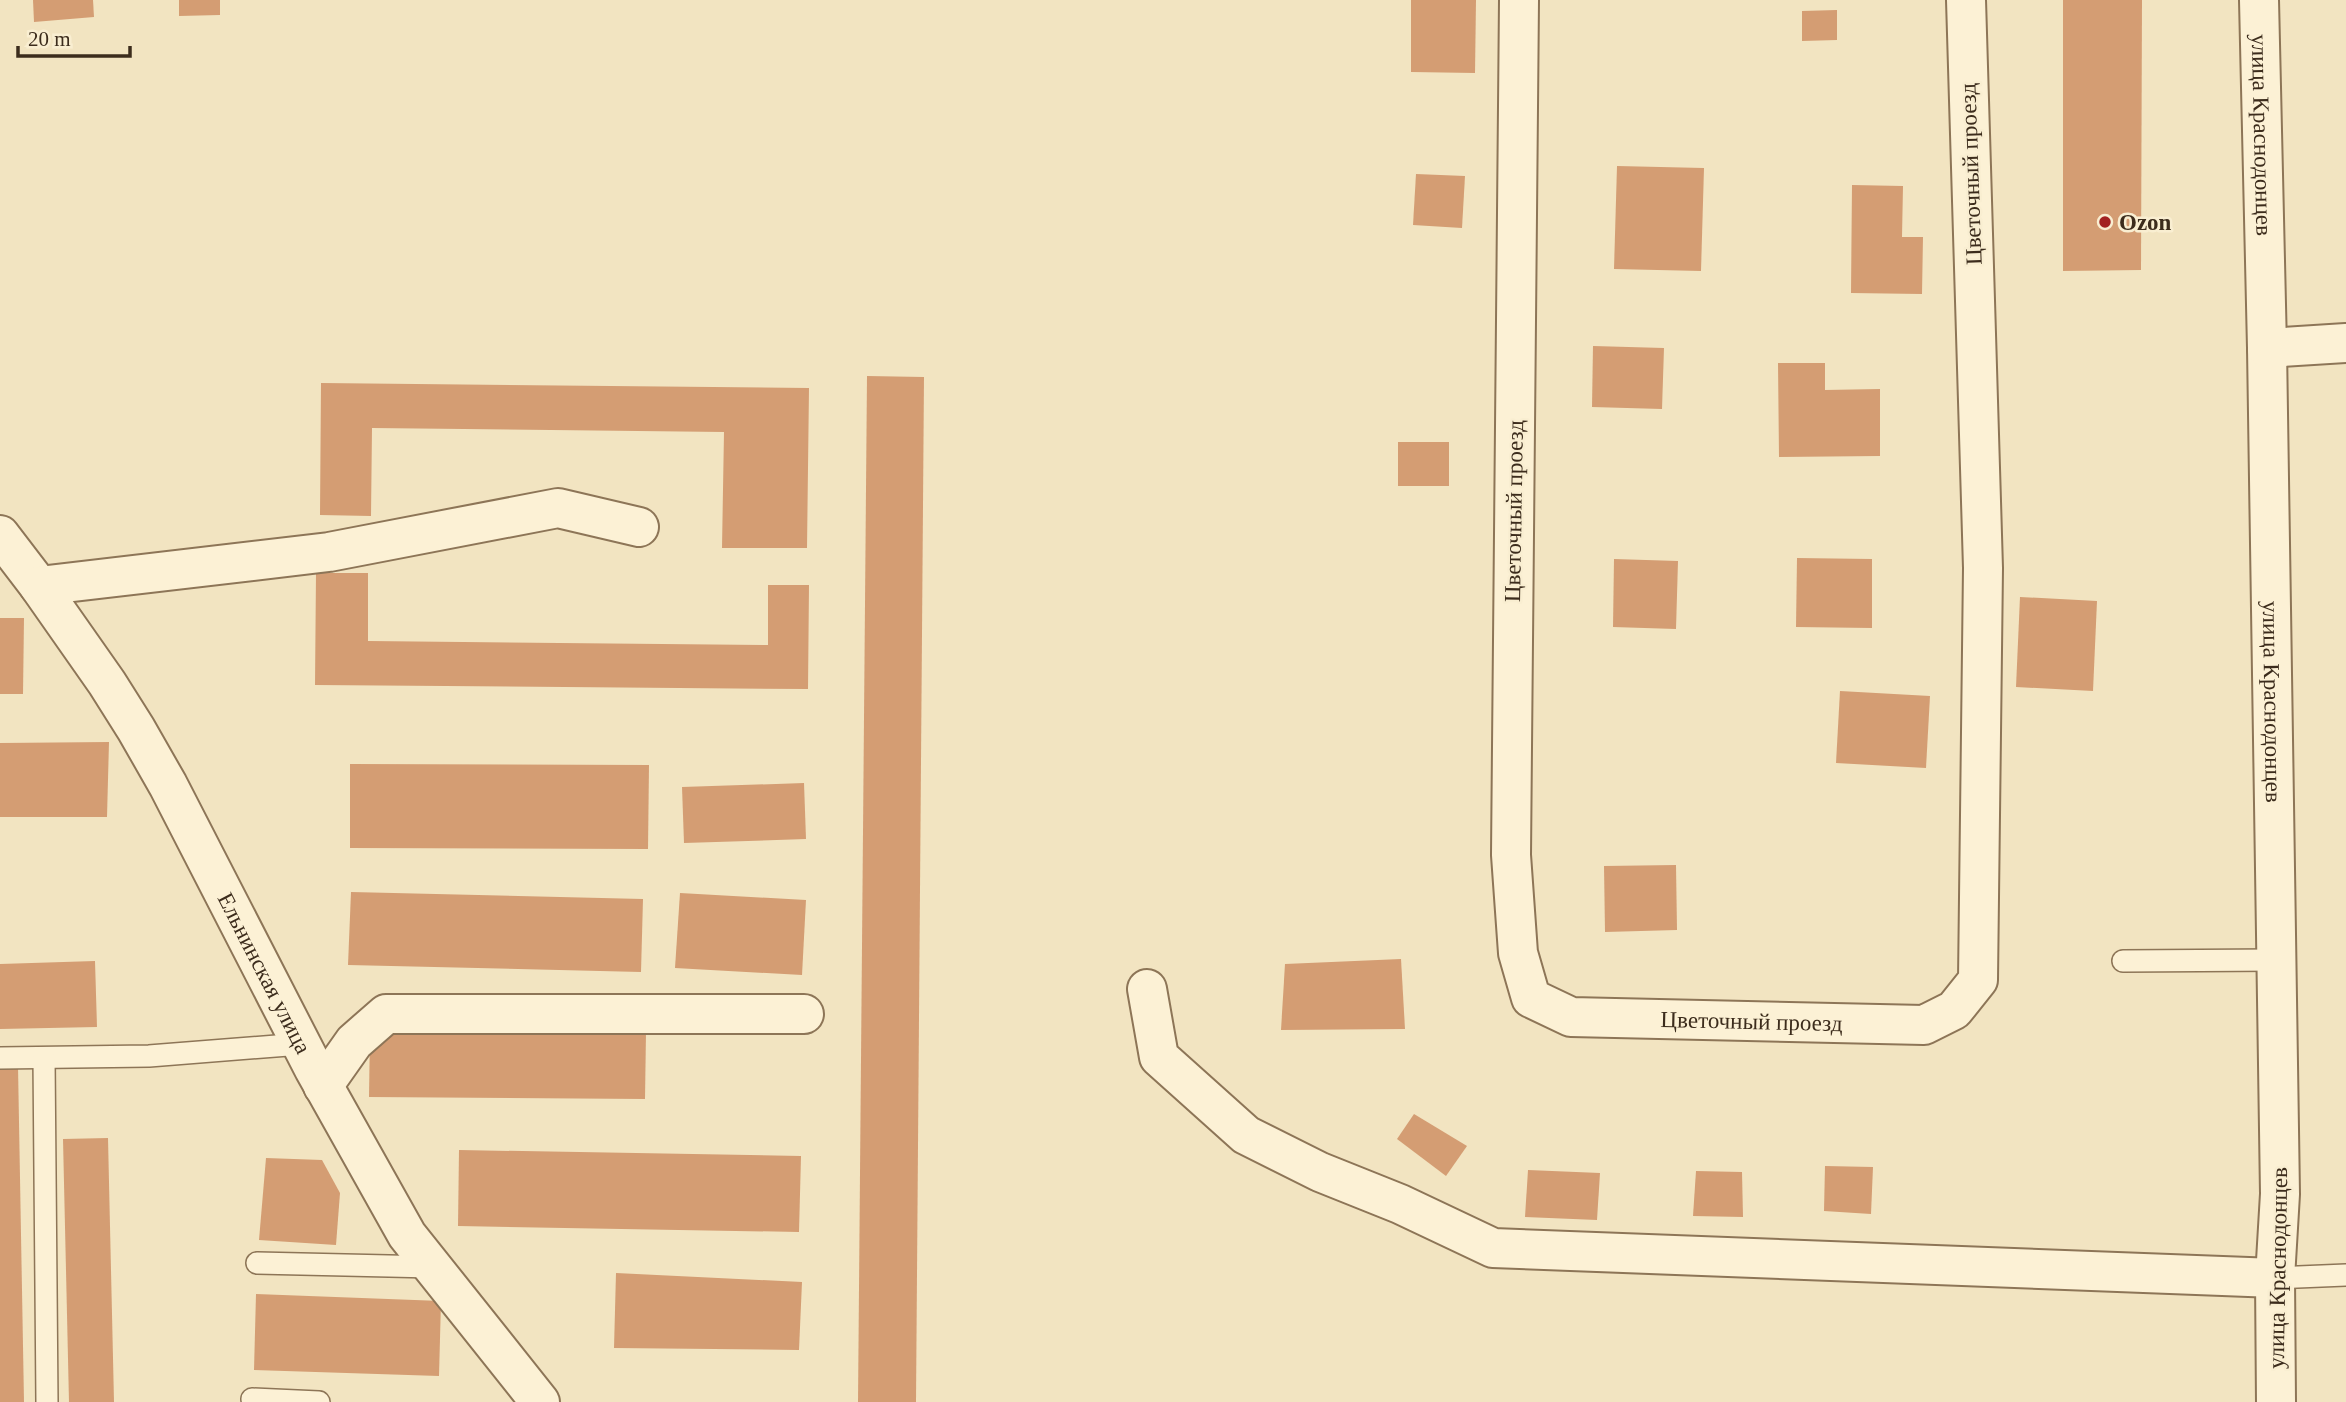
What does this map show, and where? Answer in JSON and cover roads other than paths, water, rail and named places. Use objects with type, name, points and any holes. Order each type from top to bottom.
[{"type":"street","name":"Цветочный проезд","points":[[1519,0],[1510,855],[1518,953],[1531,998],[1571,1017],[1924,1025],[1954,1010],[1978,980],[1983,568],[1966,0]]},
{"type":"street","name":"улица Краснодонцев","points":[[2259,0],[2280,1194],[2275,1278],[2276,1402]]},
{"type":"street","points":[[2267,348],[2346,344]]},
{"type":"street","points":[[39,586],[329,552],[558,508],[639,527]]},
{"type":"street","name":"Ельнинская улица","points":[[0,535],[107,683],[156,763],[300,1044],[407,1235],[540,1402]]},
{"type":"street","points":[[1147,989],[1159,1057],[1246,1135],[1320,1172],[1400,1204],[1493,1248],[2275,1278]]},
{"type":"street","points":[[323,1086],[354,1042],[386,1014],[804,1014]]},
{"type":"lane","points":[[2123,961],[2276,960]]},
{"type":"lane","points":[[0,1058],[149,1056],[300,1044]]},
{"type":"lane","points":[[44,1058],[47,1402]]},
{"type":"lane","points":[[257,1263],[433,1267]]},
{"type":"lane","points":[[2275,1278],[2346,1275]]},
{"type":"lane","points":[[252,1399],[319,1402]]},
{"type":"place","name":"Ozon","points":[[2105,222]]}]
